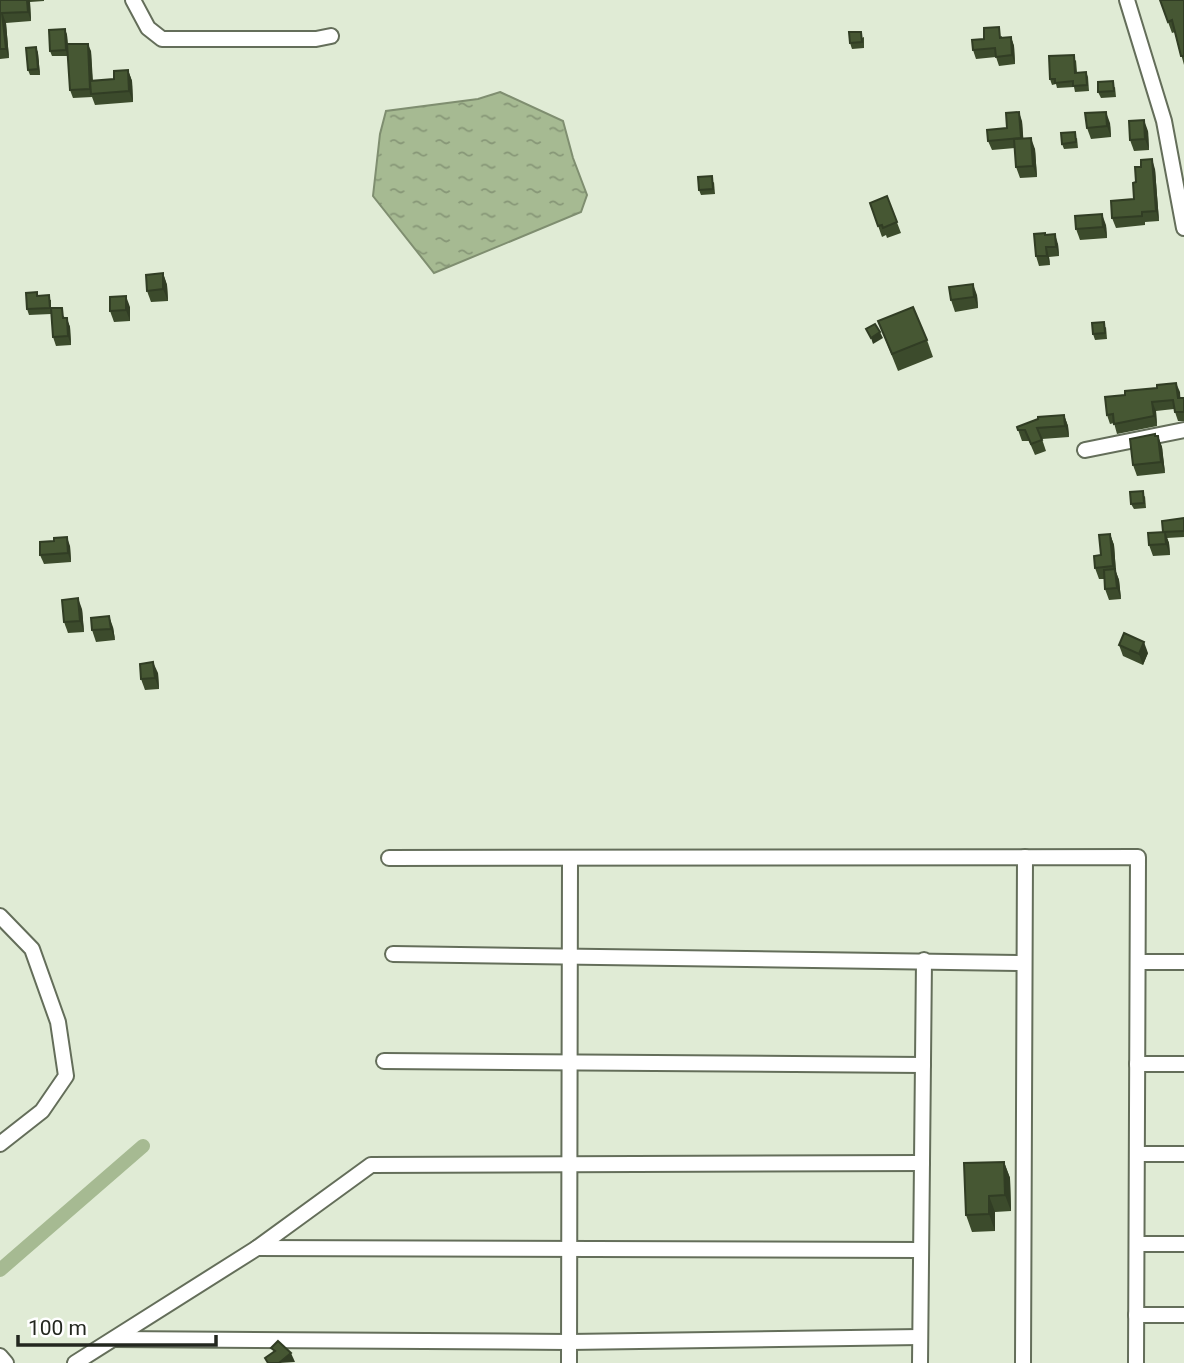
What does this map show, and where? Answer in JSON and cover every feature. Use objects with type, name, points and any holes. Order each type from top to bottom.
[{"type":"street","points":[[133,0],[148,28],[162,39],[316,39],[331,36]]},
{"type":"street","points":[[1127,0],[1164,121],[1184,228]]},
{"type":"street","points":[[1085,450],[1184,430]]},
{"type":"street","points":[[1023,1363],[1025,857]]},
{"type":"street","points":[[389,858],[1138,857],[1136,1363]]},
{"type":"street","points":[[569,1363],[570,858]]},
{"type":"street","points":[[0,916],[32,949],[58,1022],[66,1076],[42,1111],[0,1144]]},
{"type":"street","points":[[393,954],[1024,962]]},
{"type":"street","points":[[920,1363],[924,960]]},
{"type":"street","points":[[1138,962],[1184,962]]},
{"type":"street","points":[[384,1061],[923,1065]]},
{"type":"street","points":[[1137,1064],[1184,1064]]},
{"type":"street","points":[[1137,1154],[1184,1154]]},
{"type":"street","points":[[75,1363],[257,1248],[371,1165],[922,1163]]},
{"type":"street","points":[[1137,1244],[1184,1244]]},
{"type":"street","points":[[257,1248],[921,1250]]},
{"type":"street","points":[[1136,1315],[1184,1315]]},
{"type":"street","points":[[113,1339],[569,1342],[920,1337]]},
{"type":"street","points":[[0,1356],[6,1363]]},
{"type":"water","points":[[500,92],[563,121],[587,195],[581,212],[434,273],[373,196],[380,134],[386,111],[478,99]]},
{"type":"building","points":[[0,0],[27,0],[28,12],[2,13],[6,49],[0,49]]},
{"type":"building","points":[[1160,0],[1184,0],[1184,56],[1181,56],[1172,20],[1168,22]]},
{"type":"building","points":[[999,27],[1000,38],[1011,37],[1012,55],[996,57],[995,48],[973,50],[972,40],[984,39],[984,28]]},
{"type":"building","points":[[65,29],[66,50],[50,51],[49,30]]},
{"type":"building","points":[[849,32],[861,32],[862,42],[850,43]]},
{"type":"building","points":[[67,44],[88,44],[90,89],[70,90]]},
{"type":"building","points":[[36,47],[38,69],[28,70],[26,48]]},
{"type":"building","points":[[1074,55],[1075,73],[1086,72],[1087,85],[1073,86],[1073,81],[1055,83],[1055,79],[1050,79],[1049,56]]},
{"type":"building","points":[[128,70],[129,91],[91,94],[90,81],[114,79],[114,71]]},
{"type":"building","points":[[1113,81],[1114,91],[1098,92],[1098,82]]},
{"type":"building","points":[[1019,112],[1021,138],[988,141],[987,130],[1007,128],[1006,113]]},
{"type":"building","points":[[1106,112],[1107,126],[1087,128],[1085,113]]},
{"type":"building","points":[[1144,120],[1145,139],[1130,140],[1129,121]]},
{"type":"building","points":[[1075,132],[1076,142],[1062,144],[1061,133]]},
{"type":"building","points":[[1031,138],[1033,166],[1016,167],[1014,139]]},
{"type":"building","points":[[1152,159],[1156,211],[1142,212],[1142,216],[1112,218],[1111,201],[1134,199],[1135,167],[1141,167],[1141,160]]},
{"type":"building","points":[[712,176],[713,189],[699,190],[698,177]]},
{"type":"building","points":[[887,196],[897,222],[883,228],[882,225],[878,226],[870,203]]},
{"type":"building","points":[[1102,214],[1103,227],[1076,229],[1075,216]]},
{"type":"building","points":[[1034,234],[1055,234],[1056,247],[1046,247],[1047,256],[1036,256]]},
{"type":"building","points":[[163,273],[163,289],[147,291],[146,275]]},
{"type":"building","points":[[973,284],[974,297],[951,300],[949,287]]},
{"type":"building","points":[[37,292],[37,296],[49,295],[50,308],[27,309],[26,293]]},
{"type":"building","points":[[126,296],[126,310],[110,311],[110,297]]},
{"type":"building","points":[[913,307],[927,340],[892,354],[878,321]]},
{"type":"building","points":[[51,308],[62,308],[63,318],[67,318],[68,336],[53,337]]},
{"type":"building","points":[[1104,322],[1105,333],[1093,334],[1092,323]]},
{"type":"building","points":[[875,324],[880,332],[871,338],[866,329]]},
{"type":"building","points":[[1176,383],[1178,398],[1184,398],[1184,412],[1175,412],[1173,400],[1152,402],[1154,416],[1114,424],[1113,414],[1107,415],[1105,397]]},
{"type":"building","points":[[1064,415],[1065,426],[1037,428],[1042,440],[1031,444],[1025,430],[1018,430],[1017,427],[1038,417]]},
{"type":"building","points":[[1155,434],[1158,436],[1161,462],[1133,465],[1130,439]]},
{"type":"building","points":[[1143,491],[1144,503],[1131,504],[1130,492]]},
{"type":"building","points":[[1184,518],[1184,531],[1163,532],[1162,521]]},
{"type":"building","points":[[1165,532],[1166,544],[1149,545],[1148,533]]},
{"type":"building","points":[[1110,534],[1113,566],[1095,568],[1094,556],[1101,555],[1099,535]]},
{"type":"building","points":[[67,537],[68,553],[40,555],[40,542]]},
{"type":"building","points":[[1115,569],[1117,588],[1105,589],[1104,570]]},
{"type":"building","points":[[78,598],[80,621],[64,622],[62,600]]},
{"type":"building","points":[[109,616],[111,629],[92,630],[91,618]]},
{"type":"building","points":[[1124,633],[1144,642],[1139,654],[1119,645]]},
{"type":"building","points":[[153,662],[155,678],[141,679],[140,664]]},
{"type":"building","points":[[1004,1162],[1005,1195],[989,1196],[989,1214],[966,1215],[964,1163]]},
{"type":"building","points":[[278,1341],[291,1353],[279,1363],[268,1363],[265,1358],[275,1351],[271,1348]]},
{"type":"waterway","points":[[0,1270],[143,1146]]}]
